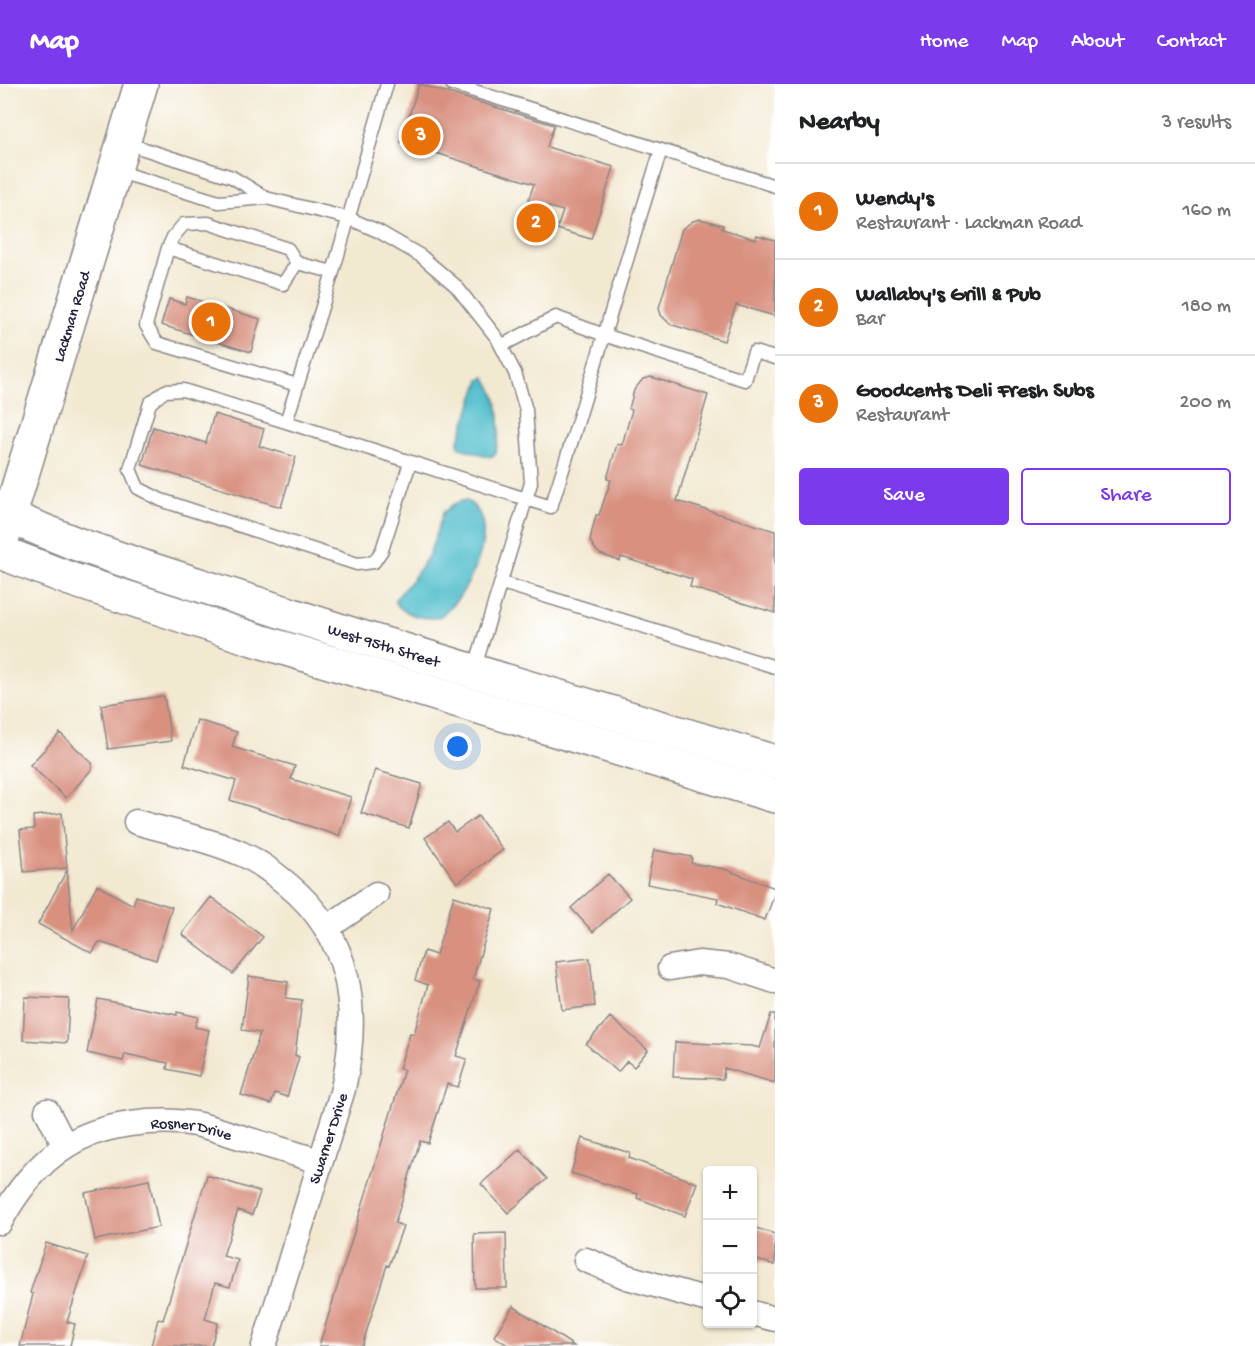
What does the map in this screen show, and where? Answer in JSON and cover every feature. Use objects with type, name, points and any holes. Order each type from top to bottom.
[{"type":"main road","name":"Lackman Road","points":[[3,526],[141,84]]},
{"type":"main road","name":"West 95th Street","points":[[3,526],[74,543],[474,671],[775,762]]},
{"type":"main road","name":"West 95th Street","points":[[0,552],[70,579],[254,639],[775,796]]},
{"type":"street","name":"Swarner Drive","points":[[136,822],[215,844],[243,855],[274,873],[297,892],[327,928],[339,955],[347,982],[352,1032],[350,1058],[343,1089],[264,1346]]},
{"type":"street","points":[[327,928],[376,894]]},
{"type":"street","points":[[670,968],[699,963],[729,966],[775,981]]},
{"type":"street","points":[[47,1111],[65,1146]]},
{"type":"street","name":"Rosner Drive","points":[[0,1222],[21,1190],[42,1165],[65,1146],[81,1138],[131,1124],[177,1122],[201,1125],[319,1161]]},
{"type":"street","points":[[586,1260],[627,1277],[703,1299]]},
{"type":"street","points":[[757,1314],[775,1319]]},
{"type":"lane","points":[[286,422],[333,272],[387,84]]},
{"type":"lane","points":[[452,84],[775,186]]},
{"type":"lane","points":[[410,463],[382,550],[374,562],[357,564],[161,500],[138,488],[130,469],[150,404],[165,391],[183,390],[551,507],[590,388],[661,150]]},
{"type":"lane","points":[[120,157],[219,202],[266,198]]},
{"type":"lane","points":[[120,157],[232,177],[266,198],[348,218],[378,231],[421,256],[456,286],[501,346],[515,373],[526,410],[531,483],[474,671]]},
{"type":"lane","points":[[297,385],[157,343],[146,325],[168,248],[173,237],[184,224],[208,223],[288,249],[297,262],[333,272]]},
{"type":"lane","points":[[168,248],[283,284],[297,262]]},
{"type":"lane","points":[[501,346],[556,317],[604,335],[745,380],[754,352],[775,358]]},
{"type":"lane","points":[[502,583],[775,667]]},
{"type":"water","points":[[485,377],[494,395],[499,414],[499,434],[495,454],[490,457],[460,448],[458,443],[480,380]]},
{"type":"water","points":[[465,500],[476,509],[482,521],[483,536],[481,551],[468,582],[446,612],[440,616],[424,618],[406,612],[394,601],[429,555],[443,513],[454,504]]},
{"type":"building","points":[[419,84],[554,125],[547,147],[614,167],[591,239],[557,229],[563,211],[528,201],[534,184],[401,142]]},
{"type":"building","points":[[700,219],[723,225],[722,229],[756,239],[757,235],[775,240],[775,316],[736,305],[724,341],[670,324],[661,315],[659,308],[682,229]]},
{"type":"building","points":[[187,297],[260,319],[251,352],[161,325],[169,299],[185,304]]},
{"type":"building","points":[[651,377],[708,395],[677,501],[775,531],[775,613],[690,587],[692,579],[621,557],[620,561],[600,554],[590,541],[596,515],[599,515],[611,480],[607,479],[617,444],[622,445],[632,410],[629,409],[634,390],[643,379]]},
{"type":"building","points":[[214,414],[264,429],[259,446],[296,457],[281,507],[142,465],[153,427],[206,443]]},
{"type":"building","points":[[164,696],[171,741],[108,749],[101,705]]},
{"type":"building","points":[[197,720],[237,732],[232,747],[295,766],[291,779],[351,797],[339,836],[230,800],[236,781],[184,765]]},
{"type":"building","points":[[60,733],[92,763],[92,769],[66,798],[30,765]]},
{"type":"building","points":[[375,770],[422,784],[409,828],[361,813]]},
{"type":"building","points":[[62,813],[67,868],[24,872],[20,830],[34,829],[33,816]]},
{"type":"building","points":[[478,816],[503,850],[457,883],[425,838],[448,822],[455,832]]},
{"type":"building","points":[[654,850],[692,857],[691,863],[724,869],[775,888],[765,920],[717,903],[718,898],[647,884]]},
{"type":"building","points":[[67,870],[73,930],[97,885],[133,905],[136,896],[172,907],[156,960],[99,942],[92,953],[38,924]]},
{"type":"building","points":[[608,874],[630,898],[593,932],[571,908]]},
{"type":"building","points":[[454,896],[494,909],[473,979],[480,981],[456,1056],[467,1059],[458,1087],[447,1084],[428,1143],[420,1141],[395,1223],[403,1226],[389,1266],[387,1265],[362,1346],[319,1346],[404,1070],[399,1069],[410,1033],[414,1034],[428,985],[415,980],[424,951],[436,955]]},
{"type":"building","points":[[211,897],[263,937],[233,974],[182,934]]},
{"type":"building","points":[[590,958],[595,1006],[562,1010],[556,962]]},
{"type":"building","points":[[249,976],[288,982],[286,998],[302,1000],[295,1055],[299,1057],[287,1097],[275,1093],[271,1104],[241,1095],[260,1033],[242,1030]]},
{"type":"building","points":[[25,997],[69,999],[67,1043],[23,1040]]},
{"type":"building","points":[[98,999],[198,1017],[195,1027],[209,1030],[199,1076],[167,1069],[168,1063],[125,1054],[123,1061],[87,1053]]},
{"type":"building","points":[[771,1014],[775,1014],[775,1083],[724,1068],[723,1079],[673,1077],[675,1042],[760,1048]]},
{"type":"building","points":[[610,1017],[648,1050],[634,1067],[627,1061],[618,1072],[586,1044]]},
{"type":"building","points":[[582,1138],[630,1153],[629,1158],[697,1183],[685,1216],[637,1198],[638,1194],[571,1173]]},
{"type":"building","points":[[520,1149],[547,1179],[508,1213],[481,1184]]},
{"type":"building","points":[[207,1175],[260,1192],[252,1215],[238,1210],[223,1256],[238,1260],[230,1287],[215,1283],[205,1319],[218,1323],[211,1346],[151,1346],[158,1319],[163,1320]]},
{"type":"building","points":[[149,1180],[159,1227],[95,1240],[85,1193]]},
{"type":"building","points":[[757,1228],[775,1234],[775,1265],[757,1260]]},
{"type":"building","points":[[506,1233],[507,1288],[475,1288],[474,1234]]},
{"type":"building","points":[[46,1243],[88,1256],[67,1322],[75,1324],[70,1346],[20,1346],[33,1294],[30,1293]]},
{"type":"building","points":[[513,1306],[574,1346],[509,1346],[494,1336]]},
{"type":"place","name":"Goodcents Deli Fresh Subs","points":[[421,136]]},
{"type":"place","name":"Wallaby's Grill & Pub","points":[[536,223]]},
{"type":"place","name":"Wendy's","points":[[211,322]]}]
